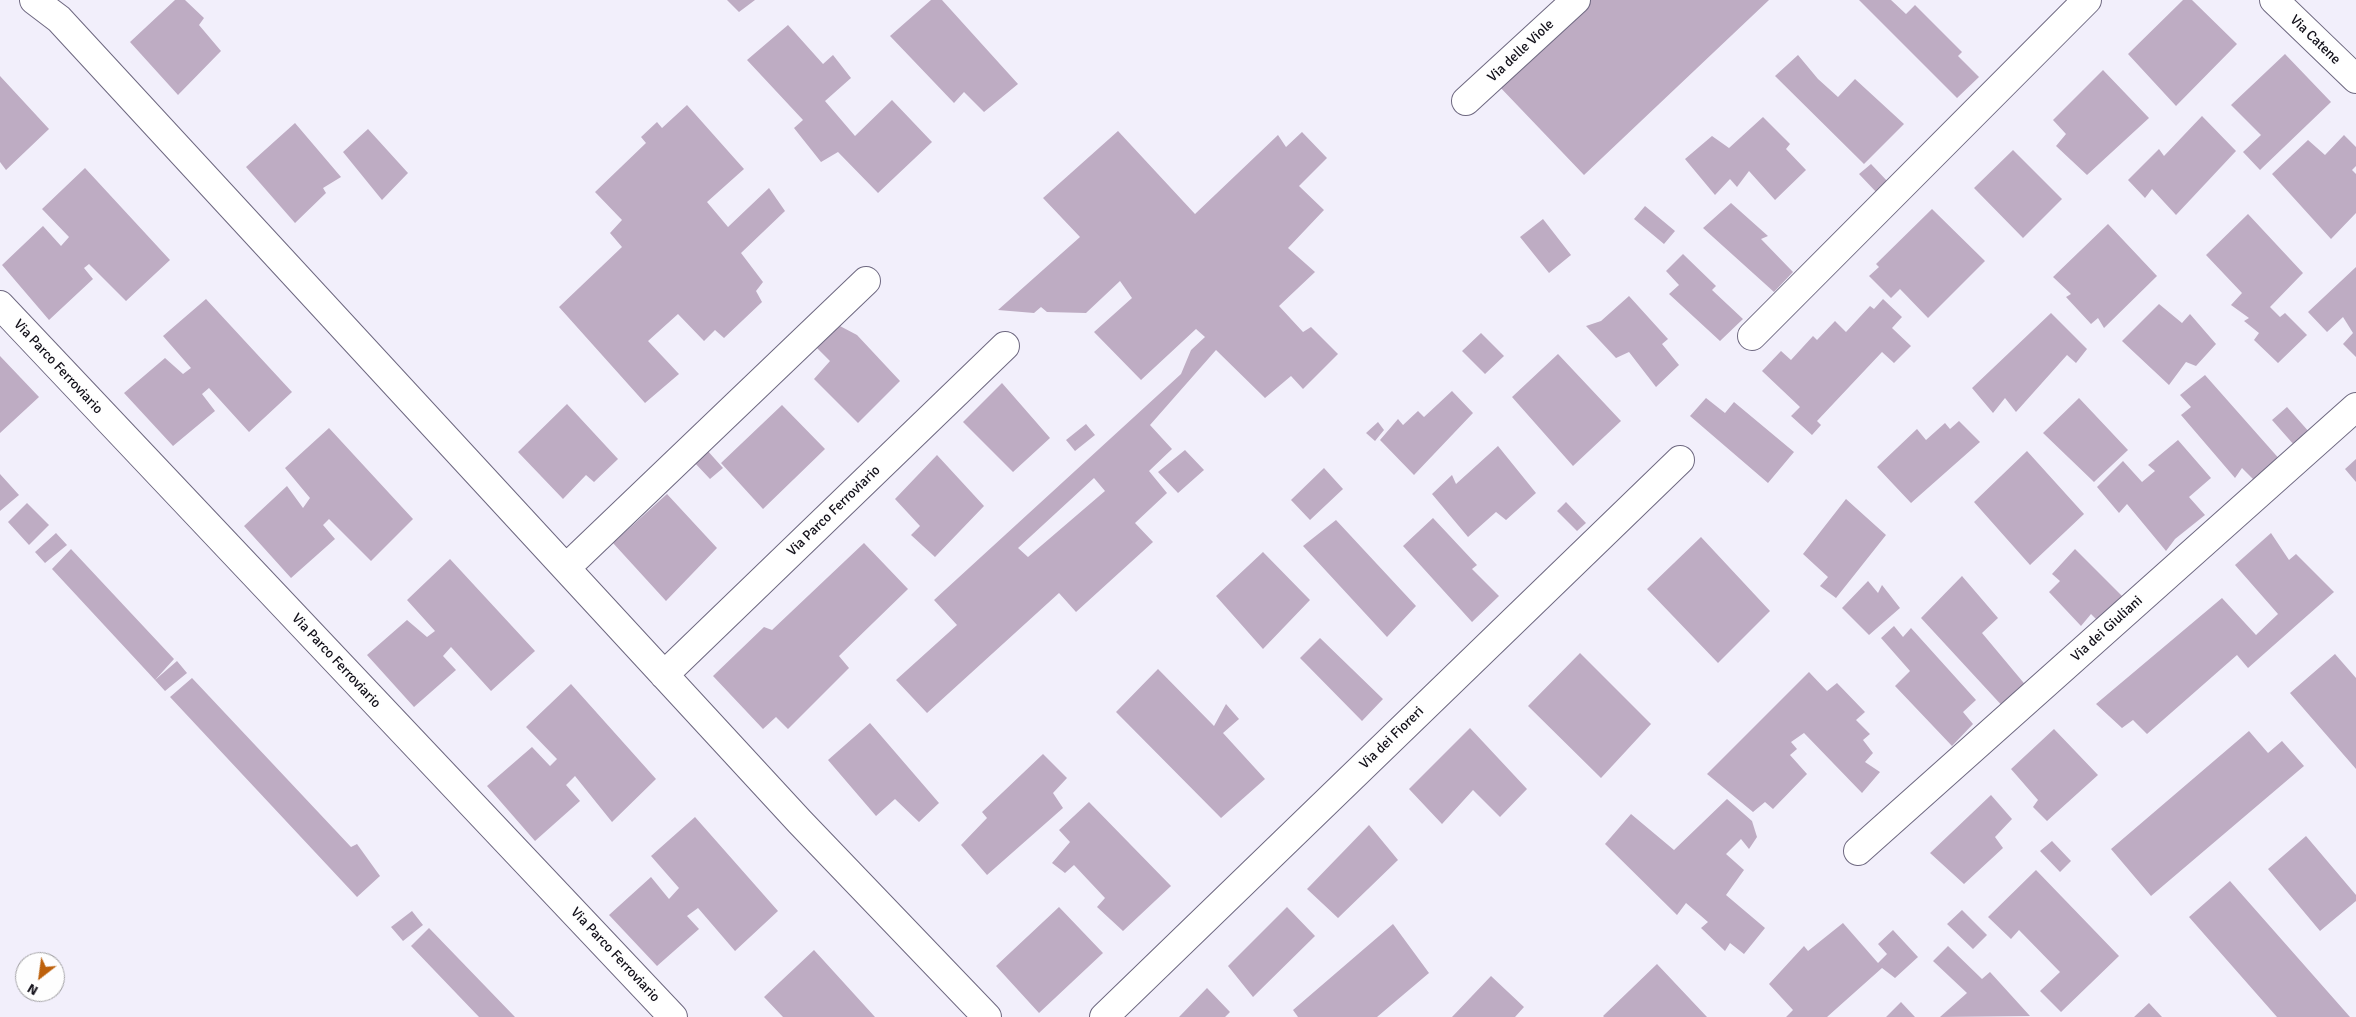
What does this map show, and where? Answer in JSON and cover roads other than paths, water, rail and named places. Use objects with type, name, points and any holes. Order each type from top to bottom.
[{"type":"street","points":[[34,0],[59,19],[800,822],[986,1017]]},
{"type":"street","name":"Via delle Viole","points":[[1466,102],[1576,0]]},
{"type":"street","points":[[1752,336],[2087,0]]},
{"type":"street","name":"Via Catene","points":[[2274,0],[2356,79]]},
{"type":"street","points":[[566,568],[866,281]]},
{"type":"street","name":"Via Parco Ferroviario","points":[[0,305],[673,1017]]},
{"type":"street","name":"Via Parco Ferroviario","points":[[664,675],[1004,346]]},
{"type":"street","name":"Via dei Giuliani","points":[[1858,851],[2356,407]]},
{"type":"street","name":"Via dei Fioreri","points":[[1104,1017],[1680,460]]}]
